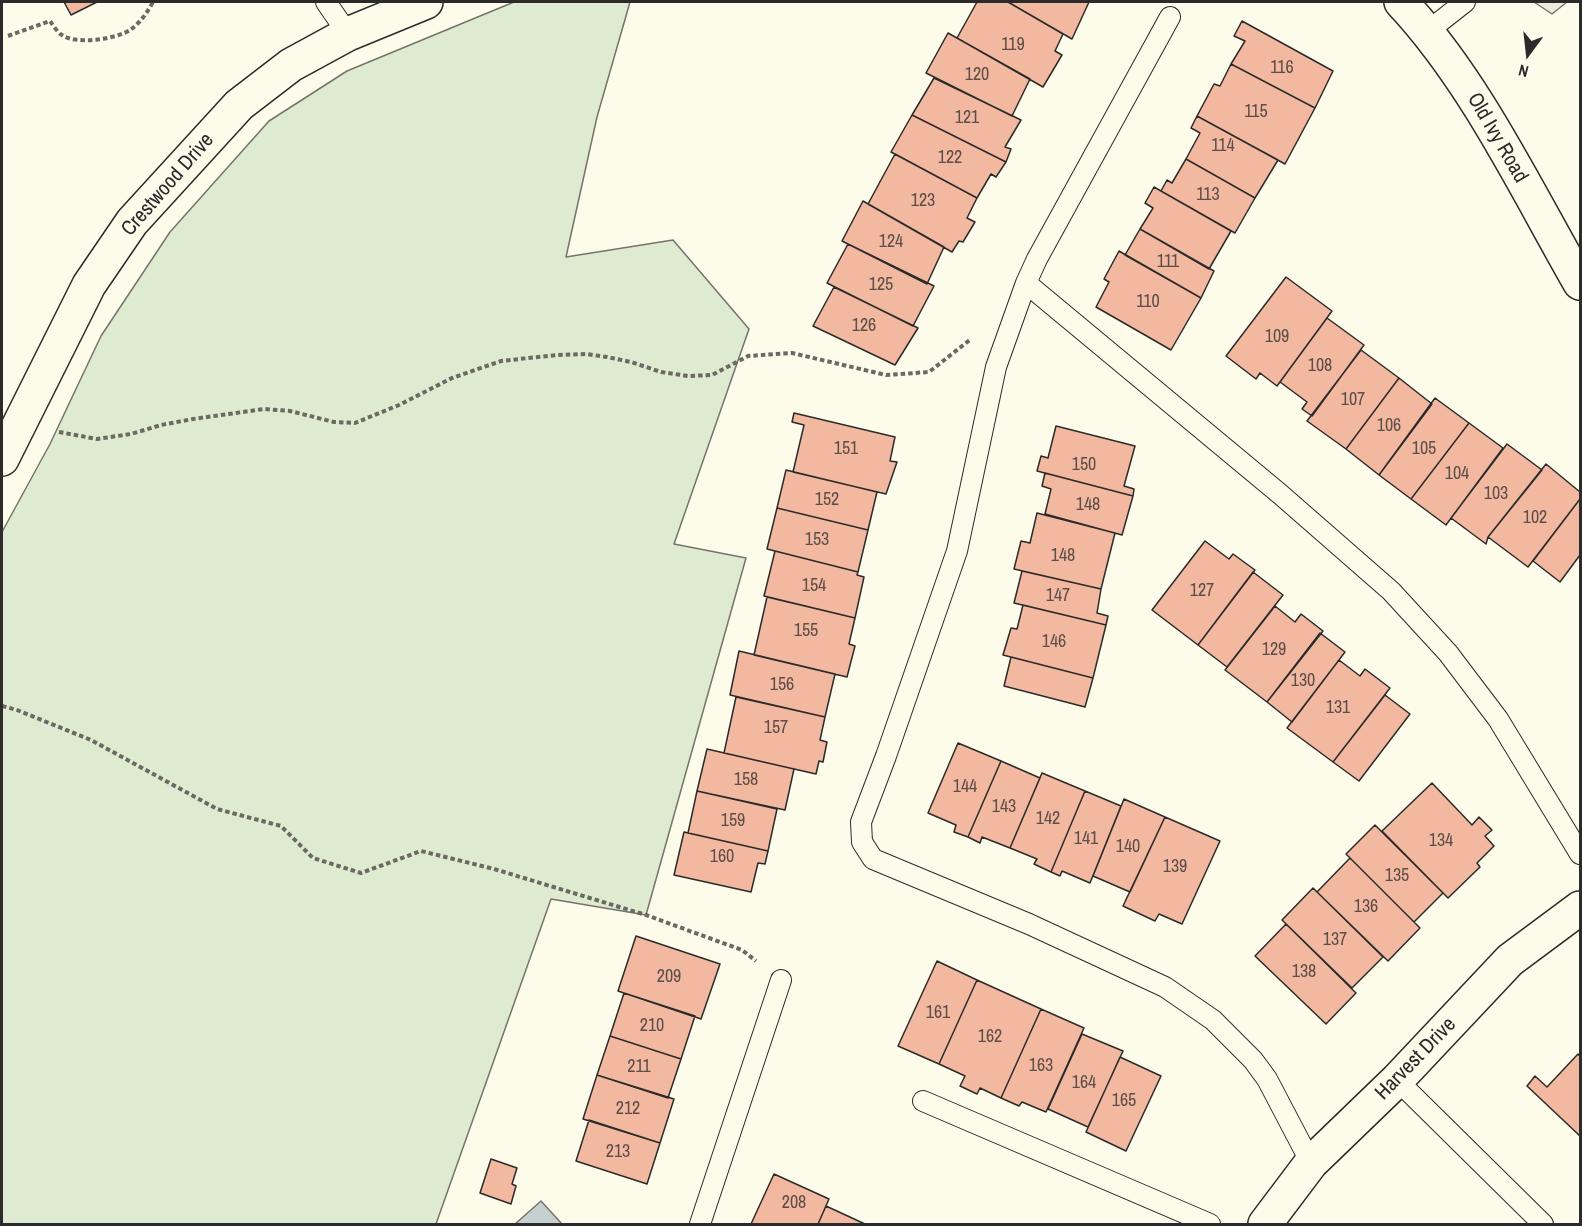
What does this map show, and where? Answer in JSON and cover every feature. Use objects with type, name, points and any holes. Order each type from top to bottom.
[{"type":"street","name":"Crestwood Drive","points":[[2,459],[89,285],[132,222],[239,105],[291,65],[348,34],[426,2]]},
{"type":"street","name":"Old Ivy Road","points":[[1401,2],[1428,31],[1473,96],[1581,283]]},
{"type":"street","name":"Harvest Drive","points":[[1265,1224],[1311,1163],[1396,1080],[1510,960],[1581,908]]},
{"type":"lane","points":[[326,2],[348,34]]},
{"type":"lane","points":[[1428,31],[1465,2]]},
{"type":"lane","points":[[1170,17],[1026,283],[996,367],[957,551],[861,822],[862,842],[873,859],[1029,924],[1165,987],[1213,1020],[1253,1060],[1267,1079],[1311,1163]]},
{"type":"lane","points":[[1026,283],[1391,591],[1448,652],[1498,719],[1581,854]]},
{"type":"lane","points":[[699,1224],[781,980]]},
{"type":"lane","points":[[1396,1080],[1544,1224]]},
{"type":"lane","points":[[923,1101],[1210,1224]]},
{"type":"path","points":[[8,36],[50,21],[62,36],[77,40],[97,40],[128,32],[147,14],[153,2]]},
{"type":"path","points":[[21,422],[67,435],[97,439],[131,434],[161,425],[194,419],[264,409],[290,411],[334,422],[355,423],[399,405],[452,378],[501,361],[557,355],[586,354],[607,357],[661,372],[688,375],[712,375],[748,356],[792,353],[886,375],[929,372],[978,332]]},
{"type":"path","points":[[2,706],[92,740],[217,809],[281,826],[313,858],[361,873],[421,851],[494,869],[646,915],[742,950],[781,980]]},
{"type":"green space","points":[[514,2],[630,2],[597,117],[566,257],[673,240],[749,329],[674,544],[746,558],[646,915],[551,899],[436,1224],[2,1224],[2,532],[50,444],[101,336],[170,232],[269,121],[347,71]]},
{"type":"shaded area","points":[[1534,2],[1567,2],[1552,14]]},
{"type":"shaded area","points":[[541,1201],[562,1224],[515,1224]]},
{"type":"building","points":[[64,2],[97,2],[71,15]]},
{"type":"building","points":[[977,2],[1008,2],[1063,34],[1055,51],[1062,55],[1043,87],[957,38]]},
{"type":"building","points":[[1008,2],[1089,2],[1072,39]]},
{"type":"building","points":[[1242,21],[1333,71],[1315,108],[1231,64],[1245,41],[1234,36]]},
{"type":"building","points":[[948,33],[1030,79],[1012,116],[926,73]]},
{"type":"building","points":[[1231,64],[1315,108],[1285,164],[1197,116],[1214,84],[1220,86]]},
{"type":"building","points":[[934,78],[1021,120],[1005,147],[1011,149],[1006,162],[912,115]]},
{"type":"building","points":[[912,115],[1006,162],[996,177],[991,174],[977,198],[891,152]]},
{"type":"building","points":[[1197,116],[1278,160],[1255,198],[1186,159],[1200,133],[1191,128]]},
{"type":"building","points":[[895,154],[977,198],[967,218],[975,222],[963,242],[959,241],[952,252],[868,204]]},
{"type":"building","points":[[1186,159],[1255,198],[1235,233],[1161,191],[1167,180],[1172,183]]},
{"type":"building","points":[[1154,187],[1231,231],[1209,269],[1140,229],[1153,208],[1145,203]]},
{"type":"building","points":[[863,201],[944,247],[927,284],[842,241]]},
{"type":"building","points":[[1140,229],[1214,271],[1201,298],[1125,255]]},
{"type":"building","points":[[848,244],[934,286],[913,326],[827,283]]},
{"type":"building","points":[[1119,251],[1201,298],[1171,350],[1096,307],[1109,282],[1104,279]]},
{"type":"building","points":[[1286,277],[1332,311],[1277,386],[1260,373],[1256,379],[1226,356]]},
{"type":"building","points":[[834,287],[918,328],[895,365],[813,326]]},
{"type":"building","points":[[1327,318],[1364,345],[1312,416],[1302,409],[1307,402],[1280,382]]},
{"type":"building","points":[[1361,350],[1399,378],[1346,449],[1307,421]]},
{"type":"building","points":[[1399,378],[1432,404],[1379,475],[1346,449]]},
{"type":"building","points":[[1435,398],[1469,423],[1411,499],[1379,475]]},
{"type":"building","points":[[794,413],[895,437],[890,461],[897,462],[886,494],[793,472],[804,425],[792,422]]},
{"type":"building","points":[[1469,423],[1503,448],[1446,525],[1411,499]]},
{"type":"building","points":[[1056,426],[1135,446],[1124,486],[1134,489],[1133,496],[1037,471],[1041,456],[1048,458]]},
{"type":"building","points":[[1507,444],[1542,470],[1488,537],[1486,544],[1451,518]]},
{"type":"building","points":[[1546,464],[1580,492],[1580,499],[1528,567],[1488,537]]},
{"type":"building","points":[[786,470],[877,492],[868,530],[777,508]]},
{"type":"building","points":[[1045,473],[1133,496],[1122,535],[1045,514],[1051,489],[1042,486]]},
{"type":"building","points":[[1580,499],[1580,555],[1560,582],[1533,561]]},
{"type":"building","points":[[777,508],[868,530],[858,572],[767,549]]},
{"type":"building","points":[[1037,513],[1115,533],[1101,589],[1014,569],[1021,541],[1030,543]]},
{"type":"building","points":[[1205,541],[1229,559],[1233,554],[1255,570],[1198,645],[1152,610]]},
{"type":"building","points":[[775,551],[858,572],[857,575],[864,577],[855,618],[764,596]]},
{"type":"building","points":[[1022,571],[1101,589],[1097,613],[1108,616],[1106,625],[1014,603]]},
{"type":"building","points":[[1253,572],[1283,595],[1227,667],[1198,645]]},
{"type":"building","points":[[767,597],[855,618],[849,644],[855,646],[847,677],[754,655]]},
{"type":"building","points":[[1023,605],[1106,625],[1093,678],[1003,655],[1011,628],[1017,629]]},
{"type":"building","points":[[1275,606],[1295,622],[1301,614],[1323,631],[1267,702],[1225,670]]},
{"type":"building","points":[[1320,633],[1345,652],[1292,722],[1267,702]]},
{"type":"building","points":[[739,651],[835,674],[825,717],[730,695]]},
{"type":"building","points":[[1011,657],[1093,678],[1085,707],[1004,686]]},
{"type":"building","points":[[1339,660],[1360,676],[1365,669],[1390,688],[1333,762],[1287,728]]},
{"type":"building","points":[[1385,695],[1410,714],[1359,781],[1333,762]]},
{"type":"building","points":[[736,697],[825,717],[820,740],[827,742],[823,762],[819,761],[816,774],[724,753]]},
{"type":"building","points":[[958,743],[1001,761],[968,837],[954,832],[956,825],[928,813]]},
{"type":"building","points":[[707,749],[794,769],[785,810],[697,791]]},
{"type":"building","points":[[1001,761],[1040,778],[1010,848],[982,837],[980,843],[968,837]]},
{"type":"building","points":[[1042,773],[1085,791],[1051,872],[1034,864],[1037,859],[1010,848]]},
{"type":"building","points":[[1432,783],[1472,825],[1479,817],[1492,830],[1485,836],[1494,846],[1477,863],[1480,867],[1448,898],[1382,831]]},
{"type":"building","points":[[697,791],[777,809],[768,851],[688,833]]},
{"type":"building","points":[[1085,791],[1121,806],[1090,883],[1062,871],[1060,876],[1051,872]]},
{"type":"building","points":[[1124,799],[1165,817],[1130,892],[1093,876]]},
{"type":"building","points":[[1165,817],[1220,841],[1182,924],[1159,914],[1155,921],[1123,906]]},
{"type":"building","points":[[1375,825],[1443,893],[1414,922],[1346,854]]},
{"type":"building","points":[[684,832],[768,851],[765,864],[758,863],[751,892],[674,875]]},
{"type":"building","points":[[1350,858],[1420,928],[1388,961],[1317,892]]},
{"type":"building","points":[[1313,888],[1383,957],[1352,988],[1282,920]]},
{"type":"building","points":[[1286,924],[1356,993],[1326,1024],[1255,956]]},
{"type":"building","points":[[636,936],[720,964],[701,1019],[618,991]]},
{"type":"building","points":[[937,961],[977,980],[939,1064],[898,1046]]},
{"type":"building","points":[[977,980],[1041,1009],[1001,1098],[980,1088],[977,1094],[960,1086],[965,1076],[939,1064]]},
{"type":"building","points":[[624,993],[695,1016],[681,1059],[610,1036]]},
{"type":"building","points":[[1041,1009],[1084,1028],[1046,1112],[1022,1102],[1019,1106],[1001,1098]]},
{"type":"building","points":[[1082,1034],[1123,1051],[1088,1127],[1048,1109]]},
{"type":"building","points":[[610,1036],[681,1059],[668,1098],[597,1075]]},
{"type":"building","points":[[1578,1054],[1580,1056],[1580,1136],[1527,1086],[1535,1076],[1547,1087]]},
{"type":"building","points":[[1120,1057],[1161,1076],[1126,1151],[1086,1132]]},
{"type":"building","points":[[597,1075],[674,1099],[660,1143],[583,1119]]},
{"type":"building","points":[[589,1120],[660,1143],[647,1184],[576,1161]]},
{"type":"building","points":[[491,1159],[517,1168],[512,1184],[516,1186],[511,1204],[480,1193]]},
{"type":"building","points":[[774,1174],[829,1199],[818,1224],[751,1224]]},
{"type":"building","points":[[826,1206],[865,1224],[818,1224]]}]
